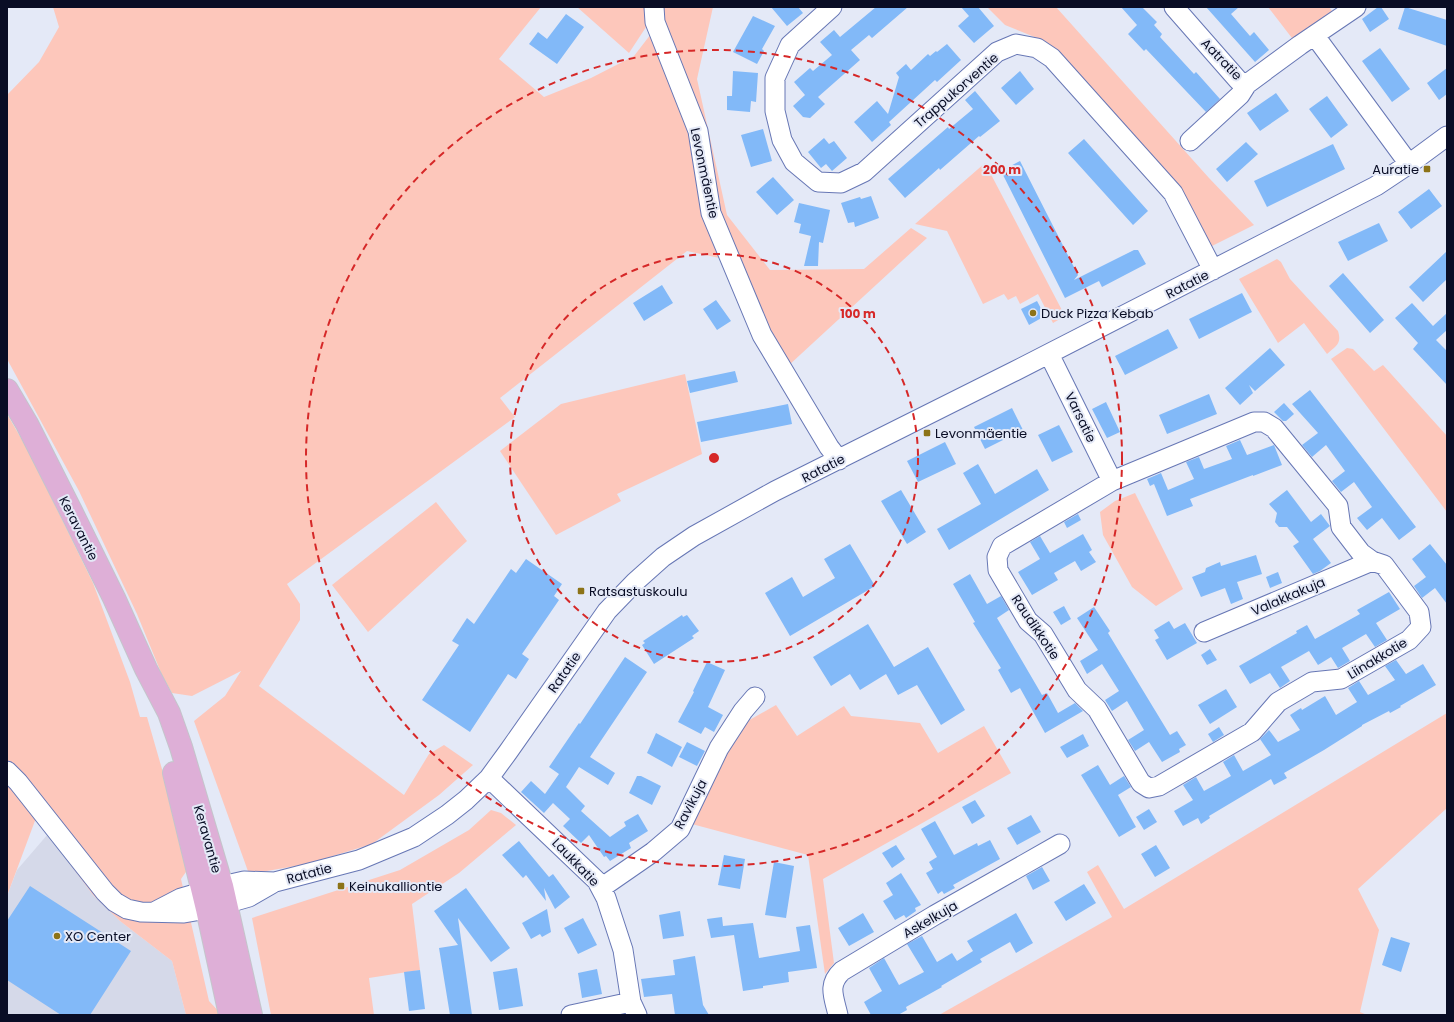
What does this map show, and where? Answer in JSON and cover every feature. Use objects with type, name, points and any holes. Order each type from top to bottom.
[{"type":"main road","name":"Keravantie","points":[[7,390],[72,513],[114,598],[146,669],[169,751],[251,1015]]},
{"type":"main road","name":"Keravantie","points":[[214,897],[230,1015]]},
{"type":"street","name":"Levonmäentie","points":[[654,7],[655,22],[698,131],[711,214],[762,335],[828,447],[838,460]]},
{"type":"street","name":"Trappukorventie","points":[[832,7],[790,45],[775,78],[775,111],[782,140],[794,162],[818,182],[841,183],[864,172],[997,52],[1016,44],[1037,48],[1052,58],[1173,193],[1213,270]]},
{"type":"street","name":"Aatratie","points":[[1174,7],[1238,80],[1247,84],[1356,7]]},
{"type":"street","points":[[1315,36],[1409,164]]},
{"type":"street","points":[[1190,141],[1240,95],[1247,84]]},
{"type":"street","name":"Ratatie","points":[[214,897],[249,897],[275,882],[359,860],[414,837],[457,807],[489,778],[607,610],[663,557],[694,536],[775,491],[1049,354],[1376,186],[1447,136]]},
{"type":"street","name":"Varsatie","points":[[1049,354],[1112,481]]},
{"type":"street","name":"Liinakkotie","points":[[1112,481],[1254,422],[1264,422],[1274,428],[1338,506],[1341,527],[1361,553],[1372,561],[1384,565],[1420,612],[1421,627],[1409,640],[1341,679],[1312,682],[1278,702],[1252,732],[1159,786],[1149,788]]},
{"type":"street","name":"Raudikkotie","points":[[1112,481],[1002,546],[997,557],[998,570],[1028,621],[1043,634],[1077,690],[1097,709],[1141,783],[1149,788]]},
{"type":"street","name":"Valakkakuja","points":[[1204,632],[1372,561]]},
{"type":"street","name":"Ravikuja","points":[[601,888],[653,852],[680,829],[719,748],[743,711],[755,697]]},
{"type":"street","points":[[7,771],[18,782],[105,892],[115,902],[127,909],[141,912],[154,912],[181,898],[214,897]]},
{"type":"street","name":"Laukkatie","points":[[489,778],[597,881],[609,907],[625,955],[634,1008]]},
{"type":"street","name":"Askelkuja","points":[[838,1015],[832,986],[836,976],[842,970],[1060,844]]},
{"type":"street","points":[[572,1015],[634,1008]]},
{"type":"shaded area","points":[[53,7],[541,7],[499,59],[544,97],[591,78],[634,56],[654,30],[694,133],[724,259],[687,251],[500,398],[515,417],[287,584],[300,604],[300,620],[259,686],[404,795],[429,754],[444,745],[473,765],[439,795],[372,844],[307,864],[249,874],[194,721],[225,696],[241,671],[192,696],[172,693],[162,675],[137,614],[79,491],[7,359],[7,95],[39,62],[59,27]]},
{"type":"shaded area","points":[[577,7],[713,7],[697,79],[727,215],[770,270],[864,269],[911,228],[927,238],[788,366],[765,333],[714,213],[700,129],[650,21],[629,53]]},
{"type":"shaded area","points":[[987,7],[1056,7],[1209,178],[1254,225],[1208,248],[1056,53],[1037,38],[1005,25]]},
{"type":"shaded area","points":[[1268,7],[1329,7],[1335,15],[1295,42]]},
{"type":"shaded area","points":[[985,163],[1065,316],[1053,323],[1038,294],[1020,304],[1016,296],[1008,300],[1004,294],[983,304],[947,231],[915,224]]},
{"type":"shaded area","points":[[1277,259],[1281,262],[1290,279],[1338,331],[1339,342],[1327,354],[1304,323],[1278,343],[1239,279]]},
{"type":"shaded area","points":[[1347,348],[1353,349],[1374,371],[1383,365],[1447,436],[1447,512],[1331,359]]},
{"type":"shaded area","points":[[685,374],[702,454],[617,494],[621,501],[556,535],[500,451],[561,404]]},
{"type":"shaded area","points":[[7,414],[29,452],[93,583],[130,682],[140,717],[147,717],[187,856],[188,869],[181,879],[209,1001],[222,1015],[186,1015],[172,961],[120,921],[93,895],[36,818],[7,896]]},
{"type":"shaded area","points":[[1135,493],[1183,589],[1156,606],[1132,587],[1103,535],[1100,512],[1115,501]]},
{"type":"shaded area","points":[[436,502],[467,541],[368,632],[332,585]]},
{"type":"shaded area","points":[[776,705],[797,736],[844,706],[851,716],[920,723],[938,753],[984,726],[1011,773],[823,879],[834,963],[825,974],[808,855],[688,823],[739,726]]},
{"type":"shaded area","points":[[1447,713],[1447,808],[1358,889],[1379,930],[1360,1012],[1367,1015],[939,1015],[1112,917],[1087,872],[1098,865],[1124,909]]},
{"type":"shaded area","points":[[491,810],[501,813],[516,825],[459,873],[412,904],[420,970],[369,978],[374,1015],[271,1015],[252,918],[400,870],[469,830]]},
{"type":"shaded area","points":[[48,834],[93,895],[120,921],[172,961],[186,1015],[7,1015],[7,896],[17,870]]},
{"type":"building","points":[[771,7],[798,7],[803,13],[787,26]]},
{"type":"building","points":[[876,7],[908,7],[872,38],[869,35],[851,50],[860,60],[818,97],[825,104],[810,118],[803,117],[793,106],[805,95],[794,82],[810,68],[813,71],[832,55],[820,42],[834,30],[840,37]]},
{"type":"building","points":[[961,7],[978,7],[994,26],[974,43],[958,26],[969,16]]},
{"type":"building","points":[[1121,7],[1142,7],[1157,22],[1154,25],[1162,34],[1160,37],[1194,74],[1196,72],[1220,99],[1206,112],[1146,49],[1144,51],[1128,34],[1137,25]]},
{"type":"building","points":[[1206,7],[1239,7],[1231,14],[1250,36],[1254,32],[1269,50],[1255,62]]},
{"type":"building","points":[[1378,7],[1381,7],[1389,19],[1370,32],[1362,19]]},
{"type":"building","points":[[1405,7],[1447,20],[1447,46],[1398,29]]},
{"type":"building","points":[[566,14],[584,27],[557,64],[529,44],[538,32],[547,39]]},
{"type":"building","points":[[753,16],[775,26],[762,49],[764,51],[757,64],[733,52]]},
{"type":"building","points":[[947,44],[961,60],[937,82],[935,80],[889,122],[891,125],[872,142],[854,122],[877,101],[888,114],[899,77],[896,73],[906,64],[911,70],[928,54],[930,56]]},
{"type":"building","points":[[1380,48],[1410,89],[1392,102],[1362,61]]},
{"type":"building","points":[[1447,68],[1447,94],[1439,100],[1427,83]]},
{"type":"building","points":[[733,71],[758,73],[756,102],[751,101],[750,112],[727,110],[727,96],[732,96]]},
{"type":"building","points":[[1020,71],[1034,89],[1016,105],[1001,88]]},
{"type":"building","points":[[975,91],[1000,121],[980,137],[979,136],[940,170],[939,168],[905,198],[888,179],[948,127],[949,129],[973,109],[965,100]]},
{"type":"building","points":[[1276,93],[1289,111],[1260,131],[1247,113]]},
{"type":"building","points":[[1327,96],[1348,125],[1331,138],[1309,109]]},
{"type":"building","points":[[763,129],[772,161],[751,167],[741,135]]},
{"type":"building","points":[[824,138],[829,144],[834,141],[847,158],[832,171],[826,164],[821,168],[808,152]]},
{"type":"building","points":[[1084,139],[1148,211],[1133,225],[1068,153]]},
{"type":"building","points":[[1246,142],[1258,154],[1227,182],[1216,169]]},
{"type":"building","points":[[1333,144],[1345,169],[1267,207],[1254,181]]},
{"type":"building","points":[[1020,161],[1078,275],[1074,280],[1134,250],[1138,250],[1146,264],[1102,287],[1099,281],[1065,298],[1001,171]]},
{"type":"building","points":[[773,177],[794,200],[777,215],[756,192]]},
{"type":"building","points":[[1429,189],[1442,206],[1411,229],[1398,212]]},
{"type":"building","points":[[871,196],[879,218],[855,227],[854,222],[848,223],[841,203],[860,197],[861,199]]},
{"type":"building","points":[[799,203],[830,210],[823,243],[819,242],[818,266],[804,266],[811,236],[799,233],[801,224],[794,222]]},
{"type":"building","points":[[1379,223],[1388,241],[1348,261],[1338,242]]},
{"type":"building","points":[[1447,251],[1447,279],[1423,302],[1409,287]]},
{"type":"building","points":[[1343,273],[1384,320],[1370,333],[1329,286]]},
{"type":"building","points":[[662,285],[673,303],[644,321],[633,303]]},
{"type":"building","points":[[1242,293],[1252,312],[1199,339],[1189,319]]},
{"type":"building","points":[[716,300],[731,321],[717,330],[703,309]]},
{"type":"building","name":"Duck Pizza Kebab","points":[[1037,301],[1045,316],[1029,325],[1021,309]]},
{"type":"building","points":[[1412,303],[1433,326],[1447,313],[1447,330],[1436,340],[1447,351],[1447,385],[1413,349],[1418,343],[1395,318]]},
{"type":"building","points":[[1168,329],[1178,348],[1125,375],[1115,356]]},
{"type":"building","points":[[1270,348],[1285,365],[1255,391],[1249,385],[1253,393],[1240,405],[1225,388]]},
{"type":"building","points":[[735,371],[738,382],[690,393],[687,381]]},
{"type":"building","points":[[1310,390],[1416,527],[1399,540],[1382,518],[1367,530],[1357,518],[1372,507],[1354,482],[1341,492],[1332,481],[1345,471],[1326,445],[1312,457],[1302,445],[1318,433],[1292,404]]},
{"type":"building","points":[[1209,394],[1217,414],[1167,434],[1159,415]]},
{"type":"building","points":[[1106,402],[1120,432],[1107,438],[1092,409]]},
{"type":"building","points":[[1284,403],[1294,414],[1286,421],[1283,421],[1274,412]]},
{"type":"building","points":[[788,404],[792,424],[701,442],[697,422]]},
{"type":"building","points":[[1012,408],[1023,430],[985,449],[974,427]]},
{"type":"building","points":[[1059,425],[1073,452],[1052,462],[1038,435]]},
{"type":"building","points":[[1240,440],[1247,455],[1274,445],[1282,465],[1190,499],[1193,506],[1167,516],[1154,484],[1150,486],[1147,479],[1161,473],[1168,490],[1194,479],[1186,462],[1199,457],[1204,469],[1232,459],[1226,446]]},
{"type":"building","points":[[945,442],[956,464],[918,482],[907,461]]},
{"type":"building","points":[[978,464],[995,494],[1037,469],[1049,490],[949,550],[937,529],[981,504],[963,473]]},
{"type":"building","points":[[901,490],[926,532],[907,544],[881,501]]},
{"type":"building","points":[[1287,490],[1311,522],[1321,514],[1330,526],[1313,539],[1331,563],[1313,574],[1293,546],[1299,542],[1287,527],[1279,527],[1275,522],[1277,513],[1269,504]]},
{"type":"building","points":[[1078,514],[1081,520],[1067,528],[1064,522]]},
{"type":"building","points":[[1083,534],[1092,550],[1089,552],[1096,562],[1081,571],[1075,561],[1054,573],[1058,580],[1032,595],[1018,572],[1040,559],[1030,542],[1040,536],[1050,553]]},
{"type":"building","points":[[850,544],[875,586],[790,636],[765,593],[792,577],[803,597],[835,578],[824,559]]},
{"type":"building","points":[[1430,544],[1447,565],[1447,604],[1435,588],[1422,598],[1414,586],[1426,577],[1412,559]]},
{"type":"building","points":[[1256,555],[1262,574],[1237,582],[1243,599],[1231,604],[1225,588],[1201,597],[1192,577],[1205,572],[1206,568],[1220,562],[1221,566]]},
{"type":"building","points":[[526,559],[562,584],[554,596],[559,600],[522,654],[529,659],[516,679],[508,674],[470,732],[422,700],[459,645],[452,641],[467,618],[474,624],[511,569],[516,573]]},
{"type":"building","points":[[1278,572],[1282,583],[1270,588],[1266,577]]},
{"type":"building","points":[[970,574],[987,604],[1001,596],[1009,610],[997,618],[1042,695],[1047,693],[1058,713],[1075,703],[1083,711],[1045,733],[1020,688],[1011,693],[998,670],[1001,668],[973,623],[975,622],[953,584]]},
{"type":"building","points":[[1389,592],[1400,609],[1376,623],[1387,640],[1375,647],[1366,634],[1342,648],[1350,661],[1338,668],[1331,657],[1318,665],[1309,651],[1281,667],[1290,681],[1280,688],[1270,673],[1250,684],[1239,666],[1297,633],[1296,631],[1307,625],[1315,639],[1360,614],[1357,610]]},
{"type":"building","points":[[1064,606],[1071,619],[1061,625],[1053,612]]},
{"type":"building","points":[[1094,607],[1110,631],[1108,633],[1170,735],[1177,731],[1186,745],[1179,749],[1180,752],[1162,762],[1149,742],[1135,751],[1128,740],[1144,730],[1127,701],[1112,711],[1105,700],[1119,691],[1102,664],[1087,674],[1080,661],[1098,650],[1077,618]]},
{"type":"building","points":[[682,615],[683,617],[687,615],[699,631],[692,636],[694,638],[654,664],[642,645],[645,643],[643,641]]},
{"type":"building","points":[[1169,621],[1174,629],[1185,623],[1197,643],[1167,660],[1155,640],[1159,638],[1154,630]]},
{"type":"building","points":[[868,624],[894,667],[928,647],[965,710],[941,725],[917,685],[898,695],[886,674],[860,690],[850,674],[831,686],[813,657]]},
{"type":"building","points":[[1210,649],[1217,660],[1207,665],[1201,655]]},
{"type":"building","points":[[625,657],[647,672],[590,757],[615,773],[608,785],[579,767],[566,787],[585,806],[581,811],[610,837],[626,826],[624,822],[638,814],[648,831],[629,843],[631,848],[610,861],[606,856],[604,857],[589,835],[581,843],[563,826],[570,819],[553,803],[544,813],[521,792],[531,781],[545,794],[559,774],[549,767]]},
{"type":"building","points":[[1396,660],[1406,674],[1423,664],[1436,685],[1390,713],[1389,711],[1362,725],[1324,750],[1284,773],[1287,778],[1274,785],[1271,779],[1209,816],[1210,818],[1201,824],[1198,818],[1183,826],[1174,811],[1193,800],[1183,785],[1196,777],[1204,791],[1231,776],[1223,762],[1234,755],[1243,771],[1271,755],[1260,739],[1269,730],[1278,742],[1300,730],[1290,715],[1301,708],[1302,710],[1325,696],[1336,715],[1357,702],[1348,688],[1359,681],[1368,695],[1395,680],[1385,666]]},
{"type":"building","points":[[707,662],[725,670],[708,707],[723,715],[714,732],[705,727],[701,734],[678,722],[694,692],[693,691]]},
{"type":"building","points":[[1226,689],[1237,707],[1210,724],[1198,705]]},
{"type":"building","points":[[1219,727],[1224,735],[1213,742],[1208,734]]},
{"type":"building","points":[[656,733],[682,747],[672,767],[647,753]]},
{"type":"building","points":[[1083,734],[1089,746],[1067,758],[1060,747]]},
{"type":"building","points":[[687,742],[705,751],[697,766],[679,757]]},
{"type":"building","points":[[1098,765],[1110,785],[1124,776],[1131,787],[1118,795],[1136,827],[1119,837],[1081,775]]},
{"type":"building","points":[[637,776],[641,776],[661,786],[652,805],[629,793]]},
{"type":"building","points":[[975,800],[985,816],[972,824],[962,807]]},
{"type":"building","points":[[1149,809],[1157,822],[1144,830],[1136,817]]},
{"type":"building","points":[[1031,815],[1041,832],[1017,845],[1007,828]]},
{"type":"building","points":[[935,821],[954,855],[977,843],[978,846],[990,840],[1000,859],[953,885],[955,888],[944,894],[942,891],[938,894],[926,873],[933,869],[929,862],[937,857],[921,829]]},
{"type":"building","points":[[519,841],[549,877],[553,874],[570,897],[555,909],[544,888],[546,901],[526,875],[523,878],[502,855]]},
{"type":"building","points":[[896,845],[905,859],[892,868],[882,853]]},
{"type":"building","points":[[1156,845],[1170,868],[1155,877],[1141,854]]},
{"type":"building","points":[[724,855],[745,859],[740,889],[718,885]]},
{"type":"building","points":[[774,862],[794,866],[786,918],[765,915]]},
{"type":"building","points":[[1042,867],[1050,881],[1033,890],[1026,876]]},
{"type":"building","points":[[901,873],[921,905],[915,908],[916,911],[906,918],[904,915],[895,920],[883,901],[893,895],[886,883]]},
{"type":"building","points":[[1084,884],[1096,903],[1066,921],[1054,902]]},
{"type":"building","name":"XO Center","points":[[30,886],[131,951],[90,1015],[61,1015],[7,980],[7,921]]},
{"type":"building","points":[[466,888],[510,948],[491,962],[458,918],[472,1015],[450,1015],[439,948],[458,945],[434,911]]},
{"type":"building","points":[[547,909],[551,932],[542,937],[540,934],[531,939],[522,923]]},
{"type":"building","points":[[680,911],[684,936],[663,939],[659,915]]},
{"type":"building","points":[[863,913],[874,932],[849,946],[838,928]]},
{"type":"building","points":[[1016,913],[1033,943],[1016,953],[1010,942],[980,959],[982,962],[941,986],[942,987],[906,1007],[907,1010],[898,1015],[871,1015],[864,1002],[882,991],[869,968],[884,958],[899,985],[924,972],[907,944],[922,936],[937,962],[952,953],[957,961],[973,951],[967,941]]},
{"type":"building","points":[[722,917],[723,926],[753,923],[759,958],[800,951],[796,927],[810,925],[817,968],[788,972],[789,982],[743,991],[734,935],[711,938],[707,919]]},
{"type":"building","points":[[583,918],[597,945],[578,954],[564,928]]},
{"type":"building","points":[[1391,937],[1410,943],[1401,972],[1382,965]]},
{"type":"building","points":[[695,956],[703,1005],[709,1015],[675,1015],[672,994],[644,997],[641,979],[675,975],[673,960]]},
{"type":"building","points":[[517,968],[523,1006],[499,1010],[493,972]]},
{"type":"building","points":[[597,969],[602,994],[582,998],[578,973]]},
{"type":"building","points":[[420,970],[425,1009],[409,1011],[404,972]]},
{"type":"place","name":"Auratie","points":[[1427,169]]},
{"type":"place","name":"Duck Pizza Kebab","points":[[1033,313]]},
{"type":"place","name":"Levonmäentie","points":[[927,433]]},
{"type":"place","name":"Ratsastuskoulu","points":[[581,591]]},
{"type":"place","name":"Keinukalliontie","points":[[341,886]]},
{"type":"place","name":"XO Center","points":[[57,936]]}]
